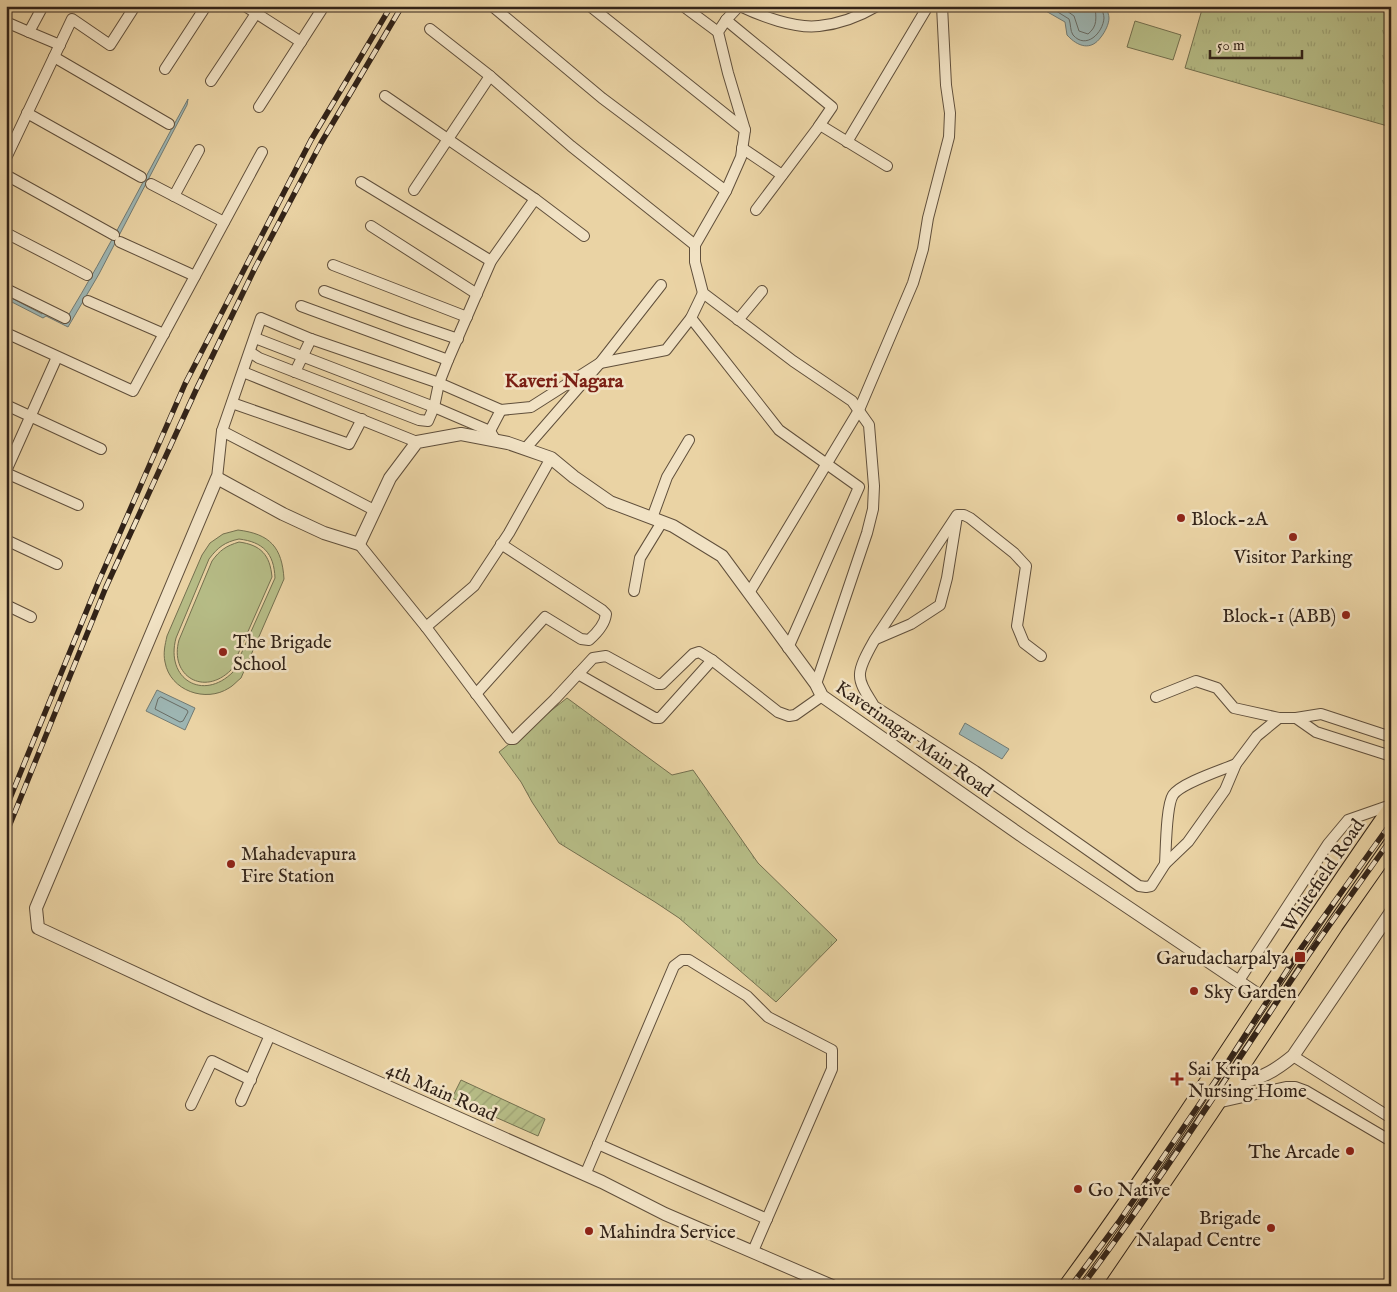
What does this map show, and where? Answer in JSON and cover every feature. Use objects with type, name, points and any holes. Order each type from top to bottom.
[{"type":"main road","name":"Whitefield Road","points":[[1067,1286],[1132,1198],[1343,877],[1391,809]]},
{"type":"main road","name":"Whitefield Road","points":[[1092,1286],[1391,845]]},
{"type":"street","points":[[29,32],[43,6]]},
{"type":"street","points":[[6,158],[72,19],[110,45],[135,6]]},
{"type":"street","points":[[165,69],[206,6]]},
{"type":"street","points":[[245,6],[258,10],[301,42]]},
{"type":"street","points":[[259,108],[324,6]]},
{"type":"street","points":[[492,6],[602,98],[726,191]]},
{"type":"street","points":[[590,6],[745,130]]},
{"type":"street","points":[[683,6],[718,32],[745,130],[741,157],[726,191],[695,245],[695,262],[703,293],[793,361],[852,401],[869,425],[874,486],[873,509],[867,533],[819,690],[795,715],[789,716],[778,712],[699,652],[693,654],[662,684],[657,684],[606,656],[593,658],[555,699],[514,739],[510,739],[426,628],[359,544],[307,526],[217,478],[222,431],[261,318],[311,339],[439,383],[501,410],[531,407],[600,363],[666,350],[691,318],[703,293]]},
{"type":"street","points":[[718,32],[739,6],[762,16],[789,23],[818,27],[852,18],[877,6]]},
{"type":"street","points":[[847,142],[928,6]]},
{"type":"street","points":[[749,593],[797,516],[858,410],[914,283],[923,249],[928,218],[949,137],[950,113],[946,85],[942,6]]},
{"type":"street","points":[[211,81],[258,10]]},
{"type":"street","points":[[726,20],[832,107],[756,210]]},
{"type":"street","points":[[6,22],[60,45]]},
{"type":"street","points":[[430,29],[695,245]]},
{"type":"street","points":[[54,57],[169,124]]},
{"type":"street","points":[[414,190],[490,76]]},
{"type":"street","points":[[385,96],[535,199],[584,236]]},
{"type":"street","points":[[28,113],[140,177]]},
{"type":"street","points":[[819,126],[887,166]]},
{"type":"street","points":[[742,148],[782,175]]},
{"type":"street","points":[[174,196],[199,150]]},
{"type":"street","points":[[6,333],[133,391],[262,152]]},
{"type":"street","points":[[6,175],[117,239],[195,276]]},
{"type":"street","points":[[361,182],[491,261]]},
{"type":"street","points":[[151,184],[224,222]]},
{"type":"street","points":[[250,352],[259,358],[295,372],[425,422],[428,421],[448,360],[491,261],[535,199]]},
{"type":"street","points":[[371,226],[477,294]]},
{"type":"street","points":[[6,233],[87,274]]},
{"type":"street","points":[[333,266],[467,317]]},
{"type":"street","points":[[525,449],[600,363],[662,285]]},
{"type":"street","points":[[6,289],[65,318]]},
{"type":"street","points":[[324,291],[458,338]]},
{"type":"street","points":[[738,320],[762,291]]},
{"type":"street","points":[[88,301],[164,334]]},
{"type":"street","points":[[301,306],[448,360]]},
{"type":"street","points":[[691,318],[779,430],[859,487],[788,648]]},
{"type":"street","points":[[255,338],[434,407],[493,436],[501,410]]},
{"type":"street","points":[[295,372],[311,339]]},
{"type":"street","points":[[57,357],[6,472],[78,506]]},
{"type":"street","points":[[243,372],[417,442],[390,478],[359,544]]},
{"type":"street","points":[[232,403],[350,444],[362,419]]},
{"type":"street","points":[[6,405],[101,449]]},
{"type":"street","points":[[222,431],[374,510]]},
{"type":"street","name":"Kaverinagar Main Road","points":[[417,442],[460,434],[493,436],[551,458],[610,502],[673,526],[722,556],[819,690],[1025,838],[1263,998]]},
{"type":"street","points":[[634,591],[640,558],[657,520],[666,477],[689,440]]},
{"type":"street","points":[[426,628],[474,586],[551,458]]},
{"type":"street","name":"4th Main Road","points":[[217,478],[36,908],[38,928],[585,1175],[665,1214],[832,1286]]},
{"type":"street","points":[[876,639],[911,624],[940,605],[947,578],[957,515]]},
{"type":"street","points":[[957,515],[866,655],[860,676],[865,690],[874,706],[976,771],[1139,886],[1151,886],[1165,864],[1188,842],[1225,790],[1236,764],[1257,736],[1279,718]]},
{"type":"street","points":[[957,515],[964,515],[970,518],[1014,553],[1026,566],[1017,626],[1024,642],[1041,656]]},
{"type":"street","points":[[6,540],[58,564]]},
{"type":"street","points":[[476,694],[545,617],[581,639],[589,640],[596,635],[606,620],[606,614],[602,610],[501,544]]},
{"type":"street","points":[[6,605],[31,617]]},
{"type":"street","points":[[578,674],[655,718],[660,718],[712,660]]},
{"type":"street","points":[[1156,697],[1196,681],[1217,688],[1234,708],[1279,718],[1296,718],[1322,714],[1391,737]]},
{"type":"street","points":[[1296,718],[1316,732],[1391,756]]},
{"type":"street","points":[[1165,864],[1168,817],[1174,795],[1187,784],[1236,764]]},
{"type":"street","points":[[1238,982],[1328,844],[1348,820],[1391,806]]},
{"type":"street","points":[[1230,1084],[1265,1076],[1293,1056],[1391,912]]},
{"type":"street","points":[[585,1175],[674,966],[682,960],[689,960],[747,996],[768,1017],[832,1050],[832,1069],[753,1251]]},
{"type":"street","points":[[241,1102],[270,1034]]},
{"type":"street","points":[[1293,1056],[1391,1118]]},
{"type":"street","points":[[191,1105],[212,1062],[251,1080]]},
{"type":"street","points":[[1217,1103],[1286,1087],[1295,1087],[1306,1091],[1391,1140]]},
{"type":"street","points":[[598,1144],[767,1219]]},
{"type":"green space","points":[[1203,6],[1391,6],[1391,127],[1185,68]]},
{"type":"green space","points":[[1135,21],[1181,35],[1173,60],[1127,47]]},
{"type":"green space","points":[[238,530],[266,539],[277,550],[283,568],[284,579],[241,678],[220,692],[200,694],[190,692],[174,680],[168,672],[164,649],[167,636],[202,555],[210,543],[223,534]],"holes":[[[239,539],[255,543],[266,550],[272,562],[275,578],[233,672],[221,681],[210,685],[199,685],[189,682],[181,675],[176,665],[174,652],[176,638],[209,559],[226,543]]]},
{"type":"green space","points":[[239,542],[247,543],[263,552],[269,563],[272,577],[231,670],[221,678],[210,682],[200,682],[191,679],[179,664],[177,653],[179,640],[212,561],[224,549]]},
{"type":"green space","points":[[567,698],[672,775],[693,770],[758,863],[837,940],[776,1002],[679,918],[559,843],[521,782],[499,752]]},
{"type":"green space","points":[[461,1080],[545,1119],[538,1136],[452,1098]]},
{"type":"water","points":[[1043,6],[1106,6],[1109,17],[1108,23],[1104,33],[1097,41],[1089,46],[1080,45],[1067,35],[1065,22],[1044,10]]},
{"type":"water","points":[[188,99],[187,105],[99,274],[68,327],[46,316],[43,318],[6,299],[6,295],[42,314],[43,311],[65,321]]},
{"type":"water","points":[[157,690],[195,708],[185,730],[146,711]]},
{"type":"water","points":[[965,723],[1009,749],[1002,759],[959,734]]},
{"type":"railway","points":[[6,808],[98,583],[185,384],[311,140],[391,6]]},
{"type":"railway","points":[[6,834],[106,587],[196,390],[255,268],[321,143],[402,6]]},
{"type":"railway","points":[[1071,1286],[1118,1223],[1222,1071],[1302,947],[1391,823]]},
{"type":"railway","points":[[1082,1286],[1139,1207],[1312,950],[1391,839]]},
{"type":"place","name":"Block-2A","points":[[1181,518]]},
{"type":"place","name":"Visitor Parking","points":[[1293,537]]},
{"type":"place","name":"Block-1 (ABB)","points":[[1346,615]]},
{"type":"place","name":"The Brigade School","points":[[223,652]]},
{"type":"place","name":"Mahadevapura Fire Station","points":[[231,864]]},
{"type":"place","name":"Garudacharpalya","points":[[1300,957]]},
{"type":"place","name":"Sky Garden","points":[[1194,991]]},
{"type":"place","name":"Sai Kripa Nursing Home","points":[[1177,1079]]},
{"type":"place","name":"The Arcade","points":[[1350,1151]]},
{"type":"place","name":"Go Native","points":[[1078,1189]]},
{"type":"place","name":"Brigade Nalapad Centre","points":[[1271,1228]]},
{"type":"place","name":"Mahindra Service","points":[[589,1231]]},
{"type":"district","name":"Kaveri Nagara","points":[[564,380]]}]
